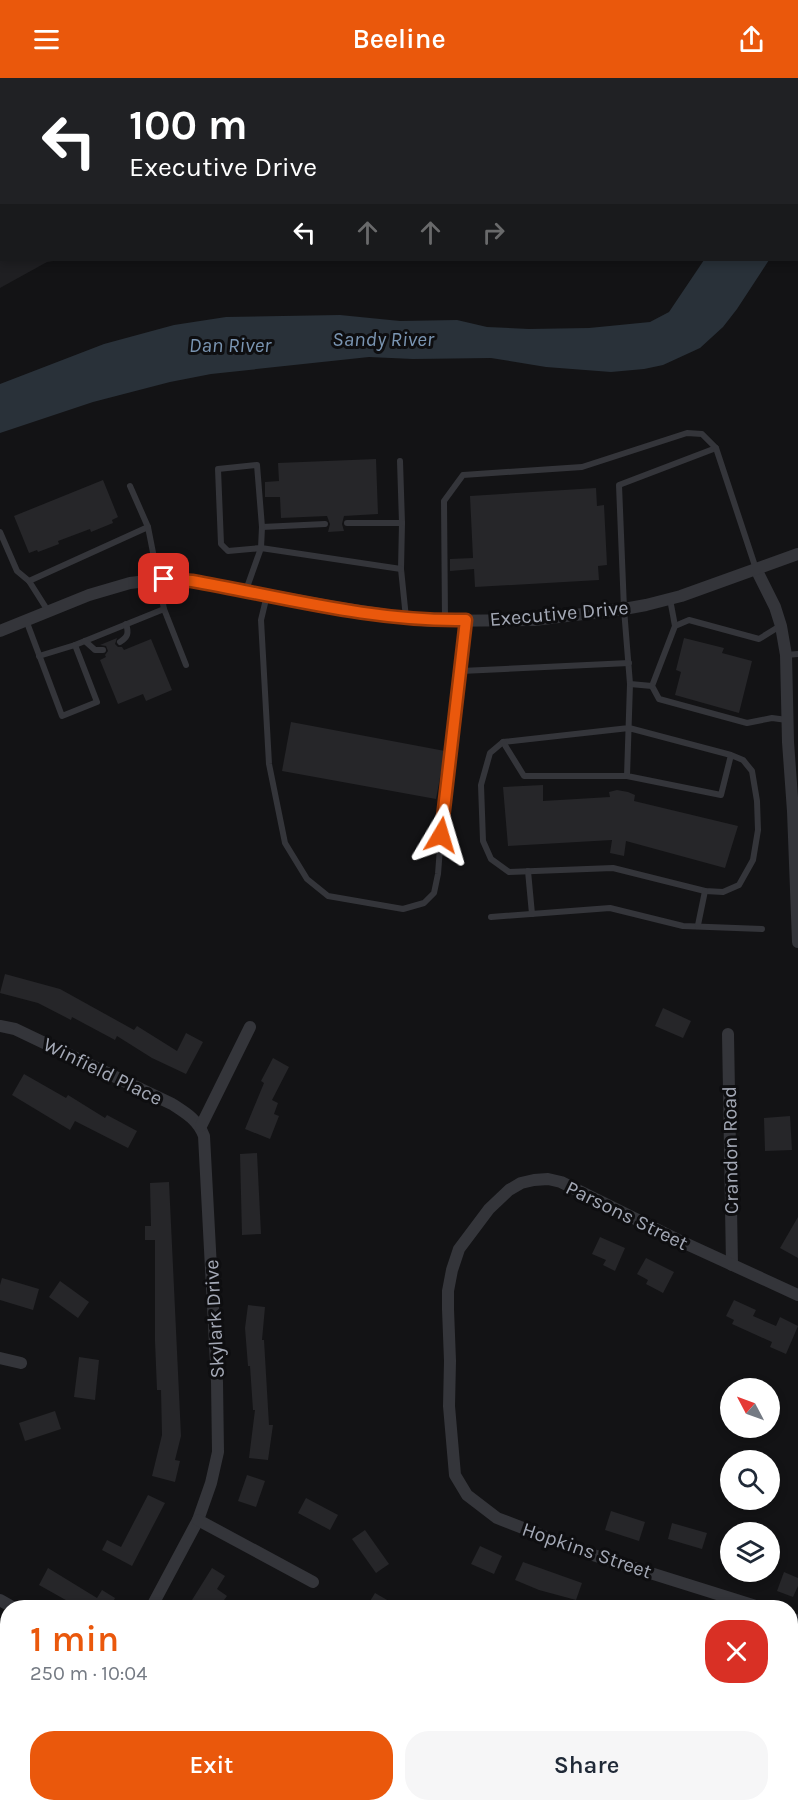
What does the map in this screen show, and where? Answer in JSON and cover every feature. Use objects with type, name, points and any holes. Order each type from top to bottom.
[{"type":"street","name":"Executive Drive","points":[[0,631],[89,595],[130,583],[159,580],[192,581],[406,618],[445,621],[534,620],[624,609],[670,599],[798,554]]},
{"type":"street","points":[[756,569],[775,607],[792,654],[787,720],[796,839],[798,942]]},
{"type":"street","name":"Winfield Place","points":[[0,1026],[15,1029],[157,1096],[192,1117],[201,1126]]},
{"type":"street","points":[[201,1126],[250,1028]]},
{"type":"street","name":"Crandon Road","points":[[728,1034],[732,1265]]},
{"type":"street","name":"Skylark Drive","points":[[155,1600],[198,1520],[212,1483],[218,1452],[219,1429],[207,1214],[207,1171],[201,1126]]},
{"type":"street","name":"Parsons Street","points":[[453,1447],[449,1406],[448,1309],[448,1291],[452,1270],[459,1249],[471,1230],[509,1190],[521,1183],[548,1179],[561,1182],[798,1295]]},
{"type":"street","points":[[0,1358],[21,1363]]},
{"type":"street","name":"Hopkins Street","points":[[453,1447],[455,1476],[461,1487],[467,1496],[497,1518],[593,1555],[736,1600]]},
{"type":"street","points":[[198,1520],[313,1582]]},
{"type":"lane","points":[[445,621],[444,501],[464,475],[582,467],[687,433],[702,434],[716,448],[756,569]]},
{"type":"lane","points":[[627,776],[630,684],[624,609],[619,485],[716,448]]},
{"type":"lane","points":[[400,461],[401,569],[406,618]]},
{"type":"lane","points":[[246,591],[261,548],[262,528],[257,465],[218,469],[221,544],[228,551],[261,548],[401,569]]},
{"type":"lane","points":[[130,486],[148,527],[164,609],[186,665]]},
{"type":"lane","points":[[347,523],[402,523]]},
{"type":"lane","points":[[262,528],[325,524]]},
{"type":"lane","points":[[29,581],[148,527]]},
{"type":"lane","points":[[0,532],[16,571],[29,581],[48,612]]},
{"type":"lane","points":[[267,595],[261,620],[269,764],[285,843],[307,879],[327,896],[403,909],[424,903],[434,893],[466,620]]},
{"type":"lane","points":[[670,599],[675,626],[652,686],[658,699],[747,723],[772,718],[787,720]]},
{"type":"lane","points":[[39,656],[75,645],[164,609]]},
{"type":"lane","points":[[26,620],[62,716],[97,702],[75,645]]},
{"type":"lane","points":[[675,626],[688,620],[759,639],[781,626]]},
{"type":"lane","points":[[120,642],[126,638],[128,633],[126,624]]},
{"type":"lane","points":[[85,641],[95,650],[103,650]]},
{"type":"lane","points":[[461,672],[629,663]]},
{"type":"lane","points":[[630,684],[652,686]]},
{"type":"lane","points":[[629,728],[731,754],[743,760],[752,771],[757,801],[758,830],[753,860],[739,885],[723,892],[705,891],[613,868],[509,872],[491,860],[483,840],[481,785],[490,753],[503,742],[629,728]]},
{"type":"lane","points":[[503,742],[524,776],[627,776],[721,795],[731,754]]},
{"type":"lane","points":[[528,871],[532,914]]},
{"type":"lane","points":[[698,925],[705,891]]},
{"type":"lane","points":[[491,917],[610,908],[683,926],[762,929]]},
{"type":"shaded area","points":[[0,261],[54,261],[47,262],[0,288]]},
{"type":"water","name":"Dan River","points":[[703,261],[768,261],[723,327],[700,348],[663,365],[611,372],[546,367],[491,358],[369,357],[211,374],[170,382],[93,402],[0,433],[0,384],[104,344],[174,325],[226,317],[340,315],[400,321],[457,320],[487,327],[589,328],[650,322],[669,312]]},
{"type":"building","points":[[376,459],[378,514],[344,516],[342,524],[344,531],[328,532],[330,524],[327,516],[281,518],[280,497],[265,497],[265,482],[279,481],[278,463]]},
{"type":"building","points":[[103,480],[118,517],[112,520],[113,523],[58,541],[59,544],[38,552],[37,550],[29,553],[14,516]]},
{"type":"building","points":[[596,488],[597,506],[604,505],[607,565],[598,566],[599,580],[475,587],[474,569],[450,571],[450,559],[473,558],[470,496]]},
{"type":"building","points":[[117,638],[115,644],[124,650],[151,639],[172,690],[146,701],[143,694],[118,704],[100,660],[106,657],[108,651],[106,646],[100,645]]},
{"type":"building","points":[[684,638],[724,648],[722,653],[752,661],[739,713],[675,695],[681,672],[676,670]]},
{"type":"building","points":[[291,722],[445,751],[436,799],[282,771]]},
{"type":"building","points":[[543,785],[543,801],[610,797],[609,792],[617,790],[635,795],[634,801],[738,826],[725,868],[626,841],[624,856],[610,853],[612,840],[508,846],[503,787]]},
{"type":"building","points":[[5,974],[60,989],[134,1030],[137,1026],[177,1051],[186,1033],[203,1042],[186,1074],[152,1058],[117,1036],[115,1040],[72,1017],[71,1020],[38,1003],[0,993]]},
{"type":"building","points":[[663,1008],[691,1021],[683,1038],[655,1026]]},
{"type":"building","points":[[273,1058],[289,1067],[272,1100],[278,1103],[274,1114],[279,1116],[270,1139],[245,1129],[264,1083],[261,1081]]},
{"type":"building","points":[[24,1074],[66,1098],[68,1095],[105,1118],[107,1115],[137,1131],[128,1148],[75,1121],[70,1130],[12,1095]]},
{"type":"building","points":[[790,1116],[792,1150],[765,1151],[764,1118]]},
{"type":"building","points":[[257,1153],[261,1234],[242,1235],[240,1154]]},
{"type":"building","points":[[169,1182],[181,1436],[175,1460],[180,1461],[175,1482],[152,1476],[162,1435],[161,1390],[157,1390],[155,1341],[155,1240],[145,1240],[145,1226],[151,1226],[150,1183]]},
{"type":"building","points":[[798,1217],[798,1258],[780,1248]]},
{"type":"building","points":[[600,1237],[625,1248],[615,1271],[603,1265],[606,1260],[592,1254]]},
{"type":"building","points":[[646,1258],[674,1272],[663,1293],[646,1284],[648,1280],[637,1274]]},
{"type":"building","points":[[2,1278],[39,1289],[33,1310],[0,1300]]},
{"type":"building","points":[[60,1281],[89,1302],[78,1318],[49,1297]]},
{"type":"building","points":[[734,1300],[756,1310],[753,1316],[776,1326],[780,1317],[798,1326],[786,1354],[770,1347],[772,1342],[732,1324],[734,1320],[726,1316]]},
{"type":"building","points":[[248,1305],[265,1307],[262,1340],[264,1340],[269,1425],[273,1425],[268,1460],[249,1458],[255,1410],[253,1410],[245,1328]]},
{"type":"building","points":[[79,1357],[99,1360],[95,1400],[74,1397]]},
{"type":"building","points":[[55,1411],[61,1429],[25,1441],[19,1423]]},
{"type":"building","points":[[247,1475],[265,1481],[256,1507],[238,1501]]},
{"type":"building","points":[[148,1495],[165,1503],[132,1566],[102,1550],[107,1540],[121,1547]]},
{"type":"building","points":[[306,1498],[338,1515],[330,1530],[298,1513]]},
{"type":"building","points":[[611,1511],[645,1522],[639,1541],[605,1530]]},
{"type":"building","points":[[672,1523],[707,1533],[702,1549],[668,1539]]},
{"type":"building","points":[[365,1530],[389,1564],[376,1573],[352,1539]]},
{"type":"building","points":[[480,1546],[502,1556],[494,1574],[471,1564]]},
{"type":"building","points":[[523,1562],[582,1583],[576,1600],[539,1590],[515,1580]]},
{"type":"building","points":[[48,1568],[97,1598],[102,1590],[115,1598],[114,1600],[66,1600],[39,1585]]},
{"type":"building","points":[[212,1568],[225,1576],[217,1589],[227,1596],[224,1600],[192,1600]]},
{"type":"building","points":[[784,1572],[798,1578],[798,1586],[793,1597],[777,1591]]},
{"type":"building","points":[[375,1593],[387,1600],[371,1600]]},
{"type":"route","points":[[164,579],[192,581],[395,617],[430,621],[466,620],[441,835]]},
{"type":"water label","name":"Sandy River","points":[[383,339]]}]
